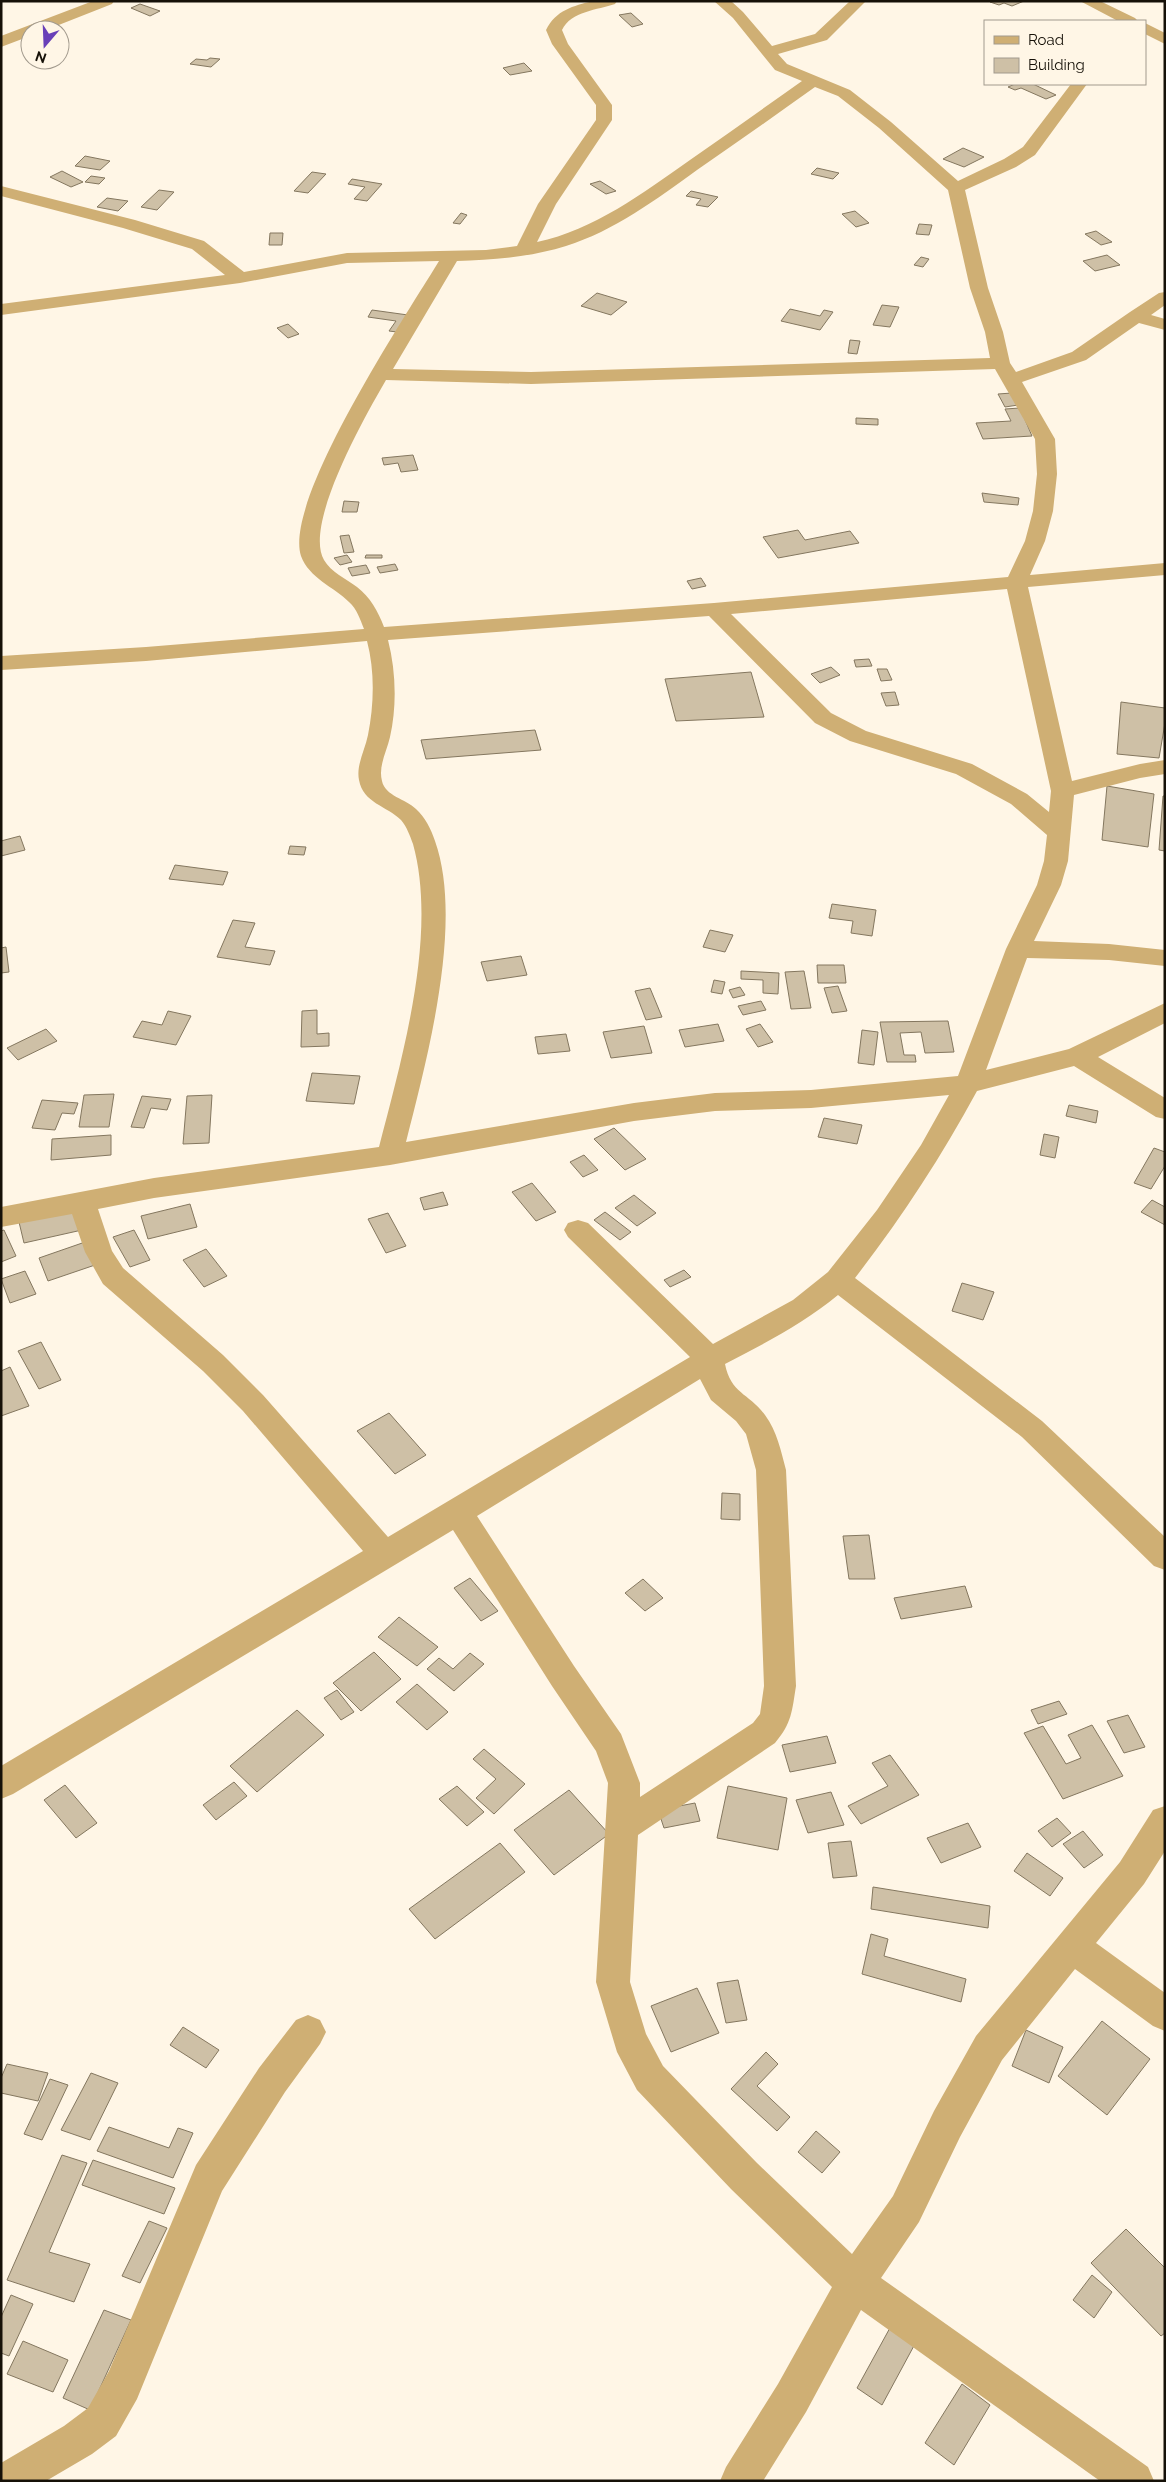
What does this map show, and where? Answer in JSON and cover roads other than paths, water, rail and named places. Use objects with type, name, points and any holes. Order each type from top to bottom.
[{"type":"street","points":[[57,20],[107,1]]},
{"type":"street","points":[[524,250],[547,204],[604,120],[604,105],[560,44],[554,30],[556,23],[569,14],[610,1]]},
{"type":"street","points":[[1,1784],[384,1554],[458,1512],[710,1359],[751,1339],[803,1308],[838,1280],[887,1217],[931,1151],[968,1084],[1018,949],[1049,885],[1056,861],[1063,791],[1016,583],[1035,541],[1043,511],[1047,474],[1045,439],[1001,363],[979,288],[956,188],[844,93],[781,67],[738,15],[722,1]]},
{"type":"street","points":[[767,52],[821,37],[859,1]]},
{"type":"street","points":[[1087,1],[1128,20]]},
{"type":"street","points":[[1,42],[20,34]]},
{"type":"street","points":[[1,310],[240,278],[347,258],[451,256],[524,250],[569,239],[599,226],[643,201],[814,80]]},
{"type":"street","points":[[956,188],[1010,163],[1029,151],[1078,85]]},
{"type":"street","points":[[1,191],[129,224],[198,245],[240,278]]},
{"type":"street","points":[[390,1155],[412,1064],[424,999],[431,940],[431,886],[425,846],[418,828],[404,811],[379,796],[370,781],[371,769],[380,735],[383,702],[382,671],[376,634],[364,604],[317,564],[310,547],[314,517],[328,473],[380,374],[451,256]]},
{"type":"street","points":[[1010,380],[1058,365],[1079,356],[1165,297]]},
{"type":"street","points":[[1136,316],[1165,325]]},
{"type":"street","points":[[380,374],[531,378],[1001,363]]},
{"type":"street","points":[[1,663],[137,655],[376,634],[714,610],[1165,569]]},
{"type":"street","points":[[714,610],[823,718],[858,736],[964,769],[1019,799],[1060,834]]},
{"type":"street","points":[[1063,791],[1140,771],[1165,767]]},
{"type":"street","points":[[1018,949],[1109,952],[1165,958]]},
{"type":"street","points":[[1,1218],[154,1188],[390,1155],[545,1126],[715,1102],[811,1099],[968,1084],[1077,1056],[1165,1012]]},
{"type":"street","points":[[1077,1056],[1165,1110]]},
{"type":"street","points":[[82,1202],[99,1252],[113,1276],[213,1363],[253,1402],[384,1554]]},
{"type":"street","points":[[578,1230],[710,1359],[712,1377],[718,1390],[755,1422],[762,1438],[771,1470],[779,1657],[778,1706],[774,1720],[764,1733],[622,1827]]},
{"type":"street","points":[[838,1280],[1032,1428],[1165,1557]]},
{"type":"street","points":[[458,1512],[563,1676],[610,1744],[624,1783],[613,1982],[630,2040],[650,2078],[744,2176],[855,2283],[1134,2481]]},
{"type":"street","points":[[740,2481],[792,2398],[855,2283],[906,2208],[947,2124],[989,2048],[1132,1873],[1165,1821]]},
{"type":"street","points":[[1073,1947],[1165,2014]]},
{"type":"street","points":[[8,2481],[78,2440],[102,2422],[130,2367],[209,2178],[272,2080],[308,2032]]}]
